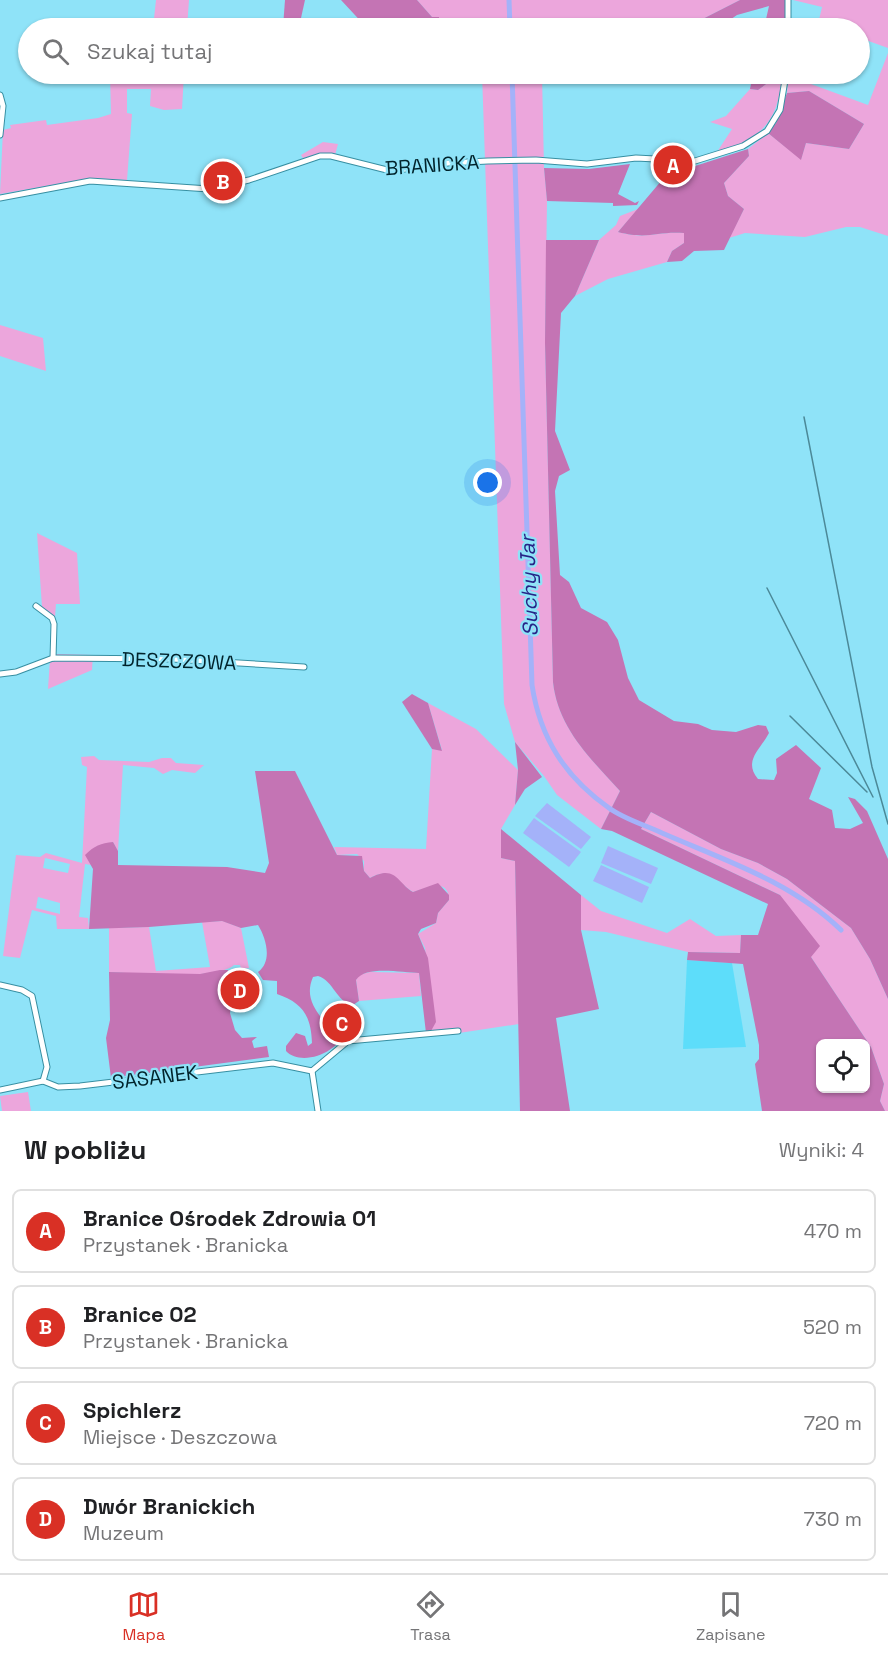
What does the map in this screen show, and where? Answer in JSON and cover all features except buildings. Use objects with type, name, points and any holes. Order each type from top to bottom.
[{"type":"street","points":[[788,0],[788,18]]},
{"type":"street","name":"BRANICKA","points":[[0,198],[90,181],[180,189],[215,188],[249,180],[320,156],[331,156],[391,171],[448,163],[536,160],[587,164],[642,158],[691,162],[727,152],[759,137],[775,120],[780,110],[784,84]]},
{"type":"street","points":[[0,95],[3,106],[0,135]]},
{"type":"street","points":[[36,606],[52,618],[53,658]]},
{"type":"street","name":"DESZCZOWA","points":[[0,674],[16,672],[53,658],[171,659],[304,667]]},
{"type":"street","points":[[0,985],[22,990],[33,996],[47,1068],[43,1081]]},
{"type":"street","points":[[318,1111],[312,1071],[348,1041],[458,1031]]},
{"type":"street","name":"SASANEK","points":[[0,1090],[43,1081],[58,1087],[81,1086],[273,1064],[312,1071]]},
{"type":"shaded area","points":[[156,0],[189,0],[188,18],[154,18]]},
{"type":"shaded area","points":[[285,0],[305,0],[301,18],[284,18]]},
{"type":"shaded area","points":[[341,0],[417,0],[432,17],[439,17],[439,18],[358,18]]},
{"type":"shaded area","points":[[417,0],[740,0],[705,18],[432,17]]},
{"type":"shaded area","points":[[740,0],[786,0],[785,18],[766,18],[769,6],[733,18],[705,18]]},
{"type":"shaded area","points":[[793,0],[888,0],[888,48],[870,42],[870,18],[819,18],[822,7]]},
{"type":"shaded area","points":[[888,53],[888,236],[860,227],[846,227],[805,237],[745,233],[729,238],[744,209],[728,196],[724,183],[749,156],[748,149],[768,133],[801,159],[806,143],[849,149],[864,124],[809,91],[787,93],[788,84],[811,84],[868,105]]},
{"type":"shaded area","points":[[110,84],[183,84],[182,109],[164,110],[150,106],[151,89],[127,89],[127,113],[132,114],[127,180],[92,178],[0,194],[3,130],[11,128],[10,125],[46,120],[47,125],[111,114]]},
{"type":"shaded area","points":[[482,84],[542,84],[547,201],[545,343],[553,682],[556,699],[568,728],[587,754],[620,791],[601,829],[557,795],[515,742],[504,704]]},
{"type":"shaded area","points":[[751,84],[766,84],[758,90],[750,89]]},
{"type":"shaded area","points":[[766,84],[781,84],[772,116],[757,134],[733,147],[717,152],[732,129],[710,122],[726,116],[750,89],[758,90]]},
{"type":"shaded area","points":[[809,91],[864,124],[849,149],[806,143],[801,160],[768,133],[776,123],[787,93]]},
{"type":"shaded area","points":[[323,142],[338,144],[335,155],[320,154],[303,158],[301,155]]},
{"type":"shaded area","points":[[748,149],[749,156],[724,183],[728,196],[744,209],[724,250],[694,251],[682,261],[667,262],[672,251],[684,243],[684,233],[637,235],[618,232],[673,167],[692,167]]},
{"type":"shaded area","points":[[630,164],[618,194],[635,203],[639,201],[637,205],[613,206],[613,203],[547,201],[544,168],[589,169]]},
{"type":"shaded area","points":[[638,209],[618,232],[637,235],[685,233],[684,243],[672,251],[667,262],[608,279],[575,296],[599,240],[616,225],[620,216]]},
{"type":"shaded area","points":[[546,240],[599,240],[575,296],[561,313],[555,431],[570,470],[559,476],[555,491],[560,575],[569,582],[581,608],[607,622],[618,640],[628,678],[639,700],[674,721],[698,724],[712,730],[736,732],[758,725],[766,726],[769,733],[754,756],[752,767],[758,779],[774,780],[777,773],[776,759],[796,745],[821,768],[809,799],[832,810],[835,828],[850,829],[863,823],[848,797],[855,799],[867,811],[888,859],[888,999],[870,959],[851,928],[787,879],[758,863],[721,849],[651,812],[641,829],[780,895],[820,946],[811,957],[866,1039],[816,1039],[816,1093],[870,1093],[870,1046],[884,1084],[880,1101],[885,1111],[762,1111],[755,1064],[759,1059],[759,1045],[743,964],[687,960],[688,952],[740,953],[741,935],[758,935],[768,904],[612,831],[601,829],[620,791],[587,754],[568,728],[556,699],[553,682],[545,343]]},
{"type":"shaded area","points":[[0,325],[43,338],[46,371],[0,356]]},
{"type":"shaded area","points":[[37,533],[77,553],[80,604],[56,604],[55,617],[42,607]]},
{"type":"shaded area","points":[[55,654],[93,655],[92,670],[48,689],[50,659]]},
{"type":"shaded area","points":[[412,694],[428,703],[442,751],[432,749],[402,702]]},
{"type":"shaded area","points":[[428,703],[476,729],[518,770],[515,805],[501,829],[501,858],[515,861],[519,1024],[459,1033],[458,1028],[431,1031],[425,948],[418,934],[436,923],[438,913],[449,900],[448,893],[441,886],[413,892],[389,875],[383,874],[370,878],[364,871],[364,861],[357,854],[337,855],[334,847],[426,849],[432,749],[442,750]]},
{"type":"shaded area","points":[[515,742],[542,777],[525,789],[515,805],[518,770]]},
{"type":"shaded area","points":[[94,756],[99,760],[149,762],[171,758],[176,763],[204,765],[195,773],[172,770],[163,774],[154,768],[123,765],[118,851],[113,842],[86,855],[91,865],[85,864],[79,917],[88,918],[89,929],[57,929],[56,916],[32,910],[20,958],[3,956],[16,855],[40,857],[46,853],[82,863],[87,767],[82,765],[81,757]],"holes":[[[45,858],[70,864],[68,873],[43,868]],[[38,897],[60,903],[60,914],[36,908]]]},
{"type":"shaded area","points":[[255,771],[295,771],[337,855],[362,856],[364,871],[370,878],[379,874],[391,874],[413,892],[438,883],[449,895],[449,900],[438,913],[436,923],[421,929],[418,934],[428,958],[436,1022],[431,1031],[426,1033],[419,973],[376,971],[361,975],[356,980],[359,1001],[353,1005],[343,1000],[328,982],[318,976],[313,977],[310,985],[311,1000],[332,1031],[344,1030],[342,1038],[336,1045],[320,1055],[302,1058],[293,1056],[286,1051],[286,1046],[296,1033],[305,1036],[308,1046],[312,1043],[310,1025],[299,1006],[277,994],[277,981],[263,980],[258,972],[265,962],[267,949],[258,925],[241,928],[222,921],[89,929],[93,869],[85,855],[101,844],[113,842],[118,851],[118,865],[227,867],[265,873],[269,863]]},
{"type":"shaded area","points":[[547,803],[591,837],[581,849],[535,816]]},
{"type":"shaded area","points":[[651,812],[721,849],[758,863],[787,879],[851,928],[870,959],[888,999],[888,1111],[885,1111],[880,1101],[884,1084],[870,1046],[870,1039],[866,1039],[811,957],[780,895],[641,829]]},
{"type":"shaded area","points":[[534,818],[581,852],[569,867],[523,833]]},
{"type":"shaded area","points":[[501,829],[581,895],[581,930],[599,1009],[556,1018],[570,1111],[520,1111],[515,861],[501,858]]},
{"type":"shaded area","points":[[608,846],[658,868],[651,884],[601,863]]},
{"type":"shaded area","points":[[601,865],[649,887],[642,903],[593,881]]},
{"type":"shaded area","points":[[581,895],[601,911],[667,933],[690,919],[716,936],[741,935],[740,953],[688,952],[606,932],[581,930]]},
{"type":"shaded area","points":[[223,921],[241,928],[249,968],[241,969],[240,965],[234,965],[225,970],[193,975],[109,972],[109,928],[149,927],[156,971],[210,967],[202,922]]},
{"type":"shaded area","points":[[687,960],[732,963],[746,1047],[683,1049]]},
{"type":"shaded area","points":[[228,970],[227,983],[233,997],[230,1013],[235,1030],[242,1038],[257,1037],[252,1041],[254,1048],[267,1046],[269,1057],[111,1078],[106,1038],[110,1020],[109,972],[200,974]]},
{"type":"shaded area","points":[[370,972],[419,973],[421,996],[359,1001],[356,980],[359,975]]},
{"type":"shaded area","points":[[28,1092],[31,1111],[2,1111],[0,1096]]},
{"type":"waterway","name":"Suchy Jar","points":[[509,0],[510,18]]},
{"type":"waterway","name":"Suchy Jar","points":[[512,84],[532,685],[541,722],[548,739],[567,769],[593,796],[609,808],[628,819],[779,885],[822,913],[841,930]]},
{"type":"railway","points":[[804,417],[872,767],[888,824]]},
{"type":"railway","points":[[767,588],[873,797]]},
{"type":"railway","points":[[790,716],[867,792]]},
{"type":"place","name":"Branice Ośrodek Zdrowia 01","points":[[673,165]]},
{"type":"place","name":"Branice 02","points":[[223,181]]},
{"type":"place","name":"Dwór Branickich","points":[[240,990]]},
{"type":"place","name":"Spichlerz","points":[[342,1023]]}]
